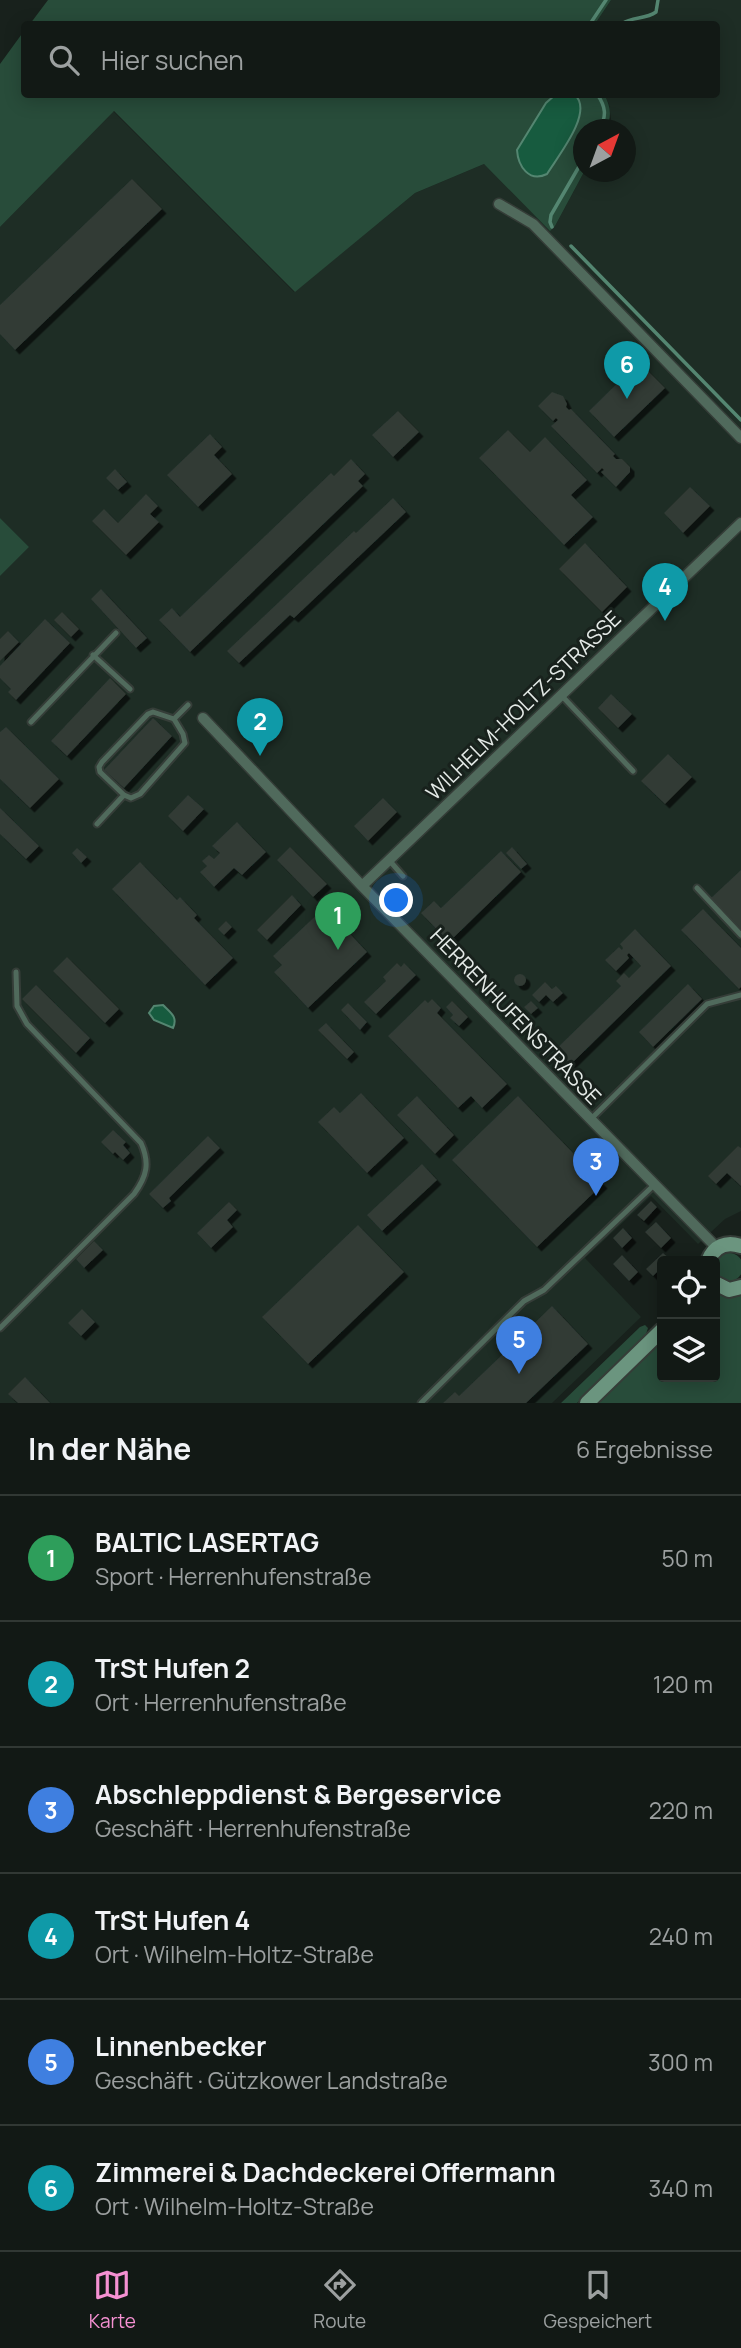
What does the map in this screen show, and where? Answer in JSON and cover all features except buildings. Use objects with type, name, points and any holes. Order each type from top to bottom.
[{"type":"main road","points":[[711,1256],[717,1248],[727,1244],[741,1246]]},
{"type":"main road","points":[[720,1286],[729,1290],[741,1287]]},
{"type":"main road","points":[[587,1403],[657,1335]]},
{"type":"street","points":[[499,204],[533,224],[741,438]]},
{"type":"street","name":"WILHELM-HOLTZ-STRASSE","points":[[362,886],[741,523]]},
{"type":"street","name":"HERRENHUFENSTRASSE","points":[[203,718],[362,886],[717,1248]]},
{"type":"lane","points":[[31,722],[116,633]]},
{"type":"lane","points":[[93,655],[130,689]]},
{"type":"lane","points":[[561,695],[633,771]]},
{"type":"lane","points":[[174,719],[188,705]]},
{"type":"lane","points":[[153,712],[174,719],[185,743],[140,794],[131,798],[124,795],[100,772],[102,762],[148,714],[153,712]]},
{"type":"lane","points":[[97,824],[124,795]]},
{"type":"lane","points":[[389,860],[403,876]]},
{"type":"lane","points":[[697,888],[741,935]]},
{"type":"lane","points":[[0,1328],[134,1194],[144,1180],[147,1168],[147,1156],[141,1143],[27,1024],[17,1006],[16,972]]},
{"type":"lane","points":[[590,1119],[707,1004],[741,995]]},
{"type":"lane","points":[[421,1403],[524,1301],[544,1290],[654,1185]]},
{"type":"shaded area","points":[[48,0],[611,0],[597,21],[32,21]]},
{"type":"shaded area","points":[[611,0],[741,0],[741,1211],[725,1219],[698,1244],[651,1196],[585,1258],[641,1317],[552,1403],[0,1403],[0,576],[29,547],[0,518],[0,227],[113,111],[294,292],[415,193],[484,164],[555,226],[579,182],[636,182],[636,119],[611,119],[606,98],[720,98],[720,21],[597,21]]},
{"type":"shaded area","points":[[21,35],[21,98],[606,98],[609,107],[609,119],[573,119],[573,182],[579,182],[550,231],[484,164],[415,193],[295,292],[114,111],[0,227],[0,64]]},
{"type":"shaded area","points":[[552,98],[577,98],[580,103],[578,119],[573,119],[572,134],[547,174],[530,175],[522,167],[517,150]]},
{"type":"shaded area","points":[[0,518],[29,547],[0,576]]},
{"type":"shaded area","points":[[163,1005],[174,1018],[173,1028],[154,1020],[149,1013],[154,1006]]},
{"type":"shaded area","points":[[734,1254],[742,1262],[742,1272],[734,1280],[724,1280],[720,1278],[720,1256]]},
{"type":"shaded area","points":[[720,1295],[741,1296],[741,1403],[596,1403],[657,1345],[657,1382],[720,1382]]},
{"type":"shaded area","points":[[645,1325],[648,1328],[645,1337],[577,1403],[561,1403],[640,1327]]},
{"type":"waterway","points":[[592,21],[606,0]]},
{"type":"waterway","points":[[628,21],[656,12],[658,0]]},
{"type":"waterway","points":[[599,98],[604,112],[603,119]]},
{"type":"waterway","points":[[552,227],[551,215],[573,177]]},
{"type":"waterway","points":[[571,246],[741,420]]},
{"type":"place","name":"Zimmerei & Dachdeckerei Offermann","points":[[627,399]]},
{"type":"place","name":"TrSt Hufen 4","points":[[665,621]]},
{"type":"place","name":"TrSt Hufen 2","points":[[260,756]]},
{"type":"place","name":"BALTIC LASERTAG","points":[[338,950]]},
{"type":"place","name":"Abschleppdienst & Bergeservice","points":[[596,1196]]},
{"type":"place","name":"Linnenbecker","points":[[519,1374]]}]
